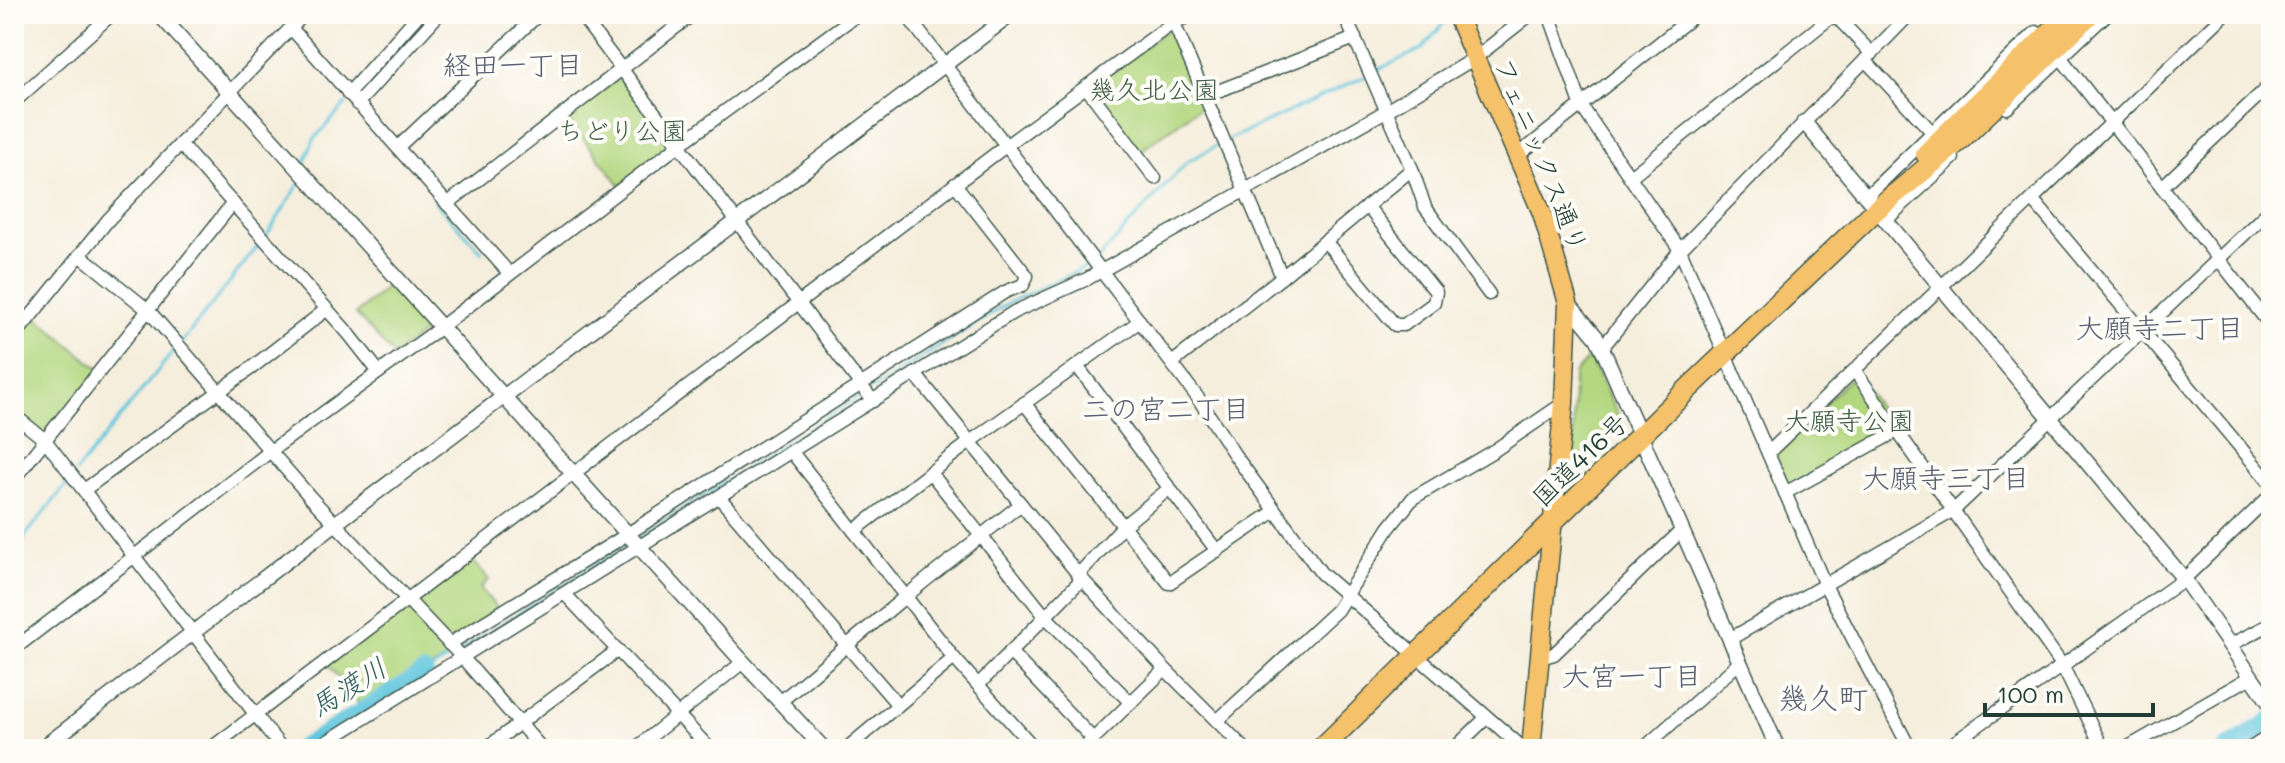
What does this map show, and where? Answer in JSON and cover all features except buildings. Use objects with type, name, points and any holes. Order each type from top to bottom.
[{"type":"highway","name":"国道416号","points":[[2027,64],[2069,14]]},
{"type":"highway","name":"国道416号","points":[[1321,749],[1876,209],[1948,130],[2090,14]]},
{"type":"main road","name":"フェニックス通り","points":[[1456,14],[1548,229],[1568,303],[1564,403],[1531,749]]},
{"type":"street","points":[[14,102],[112,14]]},
{"type":"street","points":[[159,14],[824,749]]},
{"type":"street","points":[[14,337],[108,220],[304,14]]},
{"type":"street","points":[[352,99],[419,14]]},
{"type":"street","points":[[352,99],[439,14]]},
{"type":"street","points":[[398,147],[539,14]]},
{"type":"street","points":[[580,14],[873,401]]},
{"type":"street","points":[[447,204],[693,14]]},
{"type":"street","points":[[14,649],[272,450],[858,14]]},
{"type":"street","points":[[906,14],[1172,363],[1321,573],[1524,749]]},
{"type":"street","points":[[41,749],[1012,14]]},
{"type":"street","points":[[210,749],[1086,87],[1172,18],[1196,14]]},
{"type":"street","points":[[1344,14],[1412,169],[1425,207],[1489,294]]},
{"type":"street","points":[[315,749],[1014,312],[1102,270],[1386,111],[1475,58],[1531,14]]},
{"type":"street","points":[[1549,14],[1582,107],[1680,250],[1825,585],[1910,749]]},
{"type":"street","points":[[1517,156],[1696,14]]},
{"type":"street","points":[[1630,177],[1834,14],[1933,133]]},
{"type":"street","points":[[1602,348],[1680,250],[1910,14]]},
{"type":"street","points":[[1876,209],[1933,133],[2055,14]]},
{"type":"street","points":[[1876,209],[2061,58],[2107,14]]},
{"type":"street","points":[[1768,453],[2225,14]]},
{"type":"street","points":[[2262,14],[2271,19]]},
{"type":"street","points":[[1172,18],[1282,277]]},
{"type":"street","points":[[291,28],[509,273]]},
{"type":"street","points":[[1205,96],[1355,38]]},
{"type":"street","points":[[2061,58],[2271,326]]},
{"type":"street","points":[[2162,187],[2271,84]]},
{"type":"street","points":[[1086,87],[1155,178]]},
{"type":"street","points":[[1804,122],[2184,579],[2271,705]]},
{"type":"street","points":[[180,144],[379,372]]},
{"type":"street","points":[[1172,363],[1412,169]]},
{"type":"street","points":[[449,644],[1027,281],[1027,276],[955,184]]},
{"type":"street","points":[[2033,200],[2271,484]]},
{"type":"street","points":[[14,479],[233,203]]},
{"type":"street","points":[[1325,241],[1395,325],[1404,325],[1434,303],[1436,292],[1367,206]]},
{"type":"street","points":[[1730,639],[1953,511],[2271,209]]},
{"type":"street","points":[[80,255],[148,310],[542,749]]},
{"type":"street","points":[[1568,303],[1602,348],[1740,662],[1774,747]]},
{"type":"street","points":[[84,490],[327,309]]},
{"type":"street","points":[[854,531],[970,442],[1140,321]]},
{"type":"street","points":[[1077,366],[1217,551]]},
{"type":"street","points":[[1855,371],[2062,665],[2103,749]]},
{"type":"street","points":[[915,374],[1080,577],[1245,749]]},
{"type":"street","points":[[1024,403],[1169,583],[1275,511]]},
{"type":"street","points":[[1217,721],[1337,610],[1389,528],[1413,498],[1495,450],[1564,403]]},
{"type":"street","points":[[14,415],[45,440],[282,749]]},
{"type":"street","points":[[1785,493],[1897,431]]},
{"type":"street","points":[[791,451],[954,658],[1035,749]]},
{"type":"street","points":[[930,472],[1045,616],[1131,703]]},
{"type":"street","points":[[978,685],[1045,616],[1123,526],[1170,488]]},
{"type":"street","points":[[1945,749],[2184,579],[2271,495]]},
{"type":"street","points":[[719,497],[898,705]]},
{"type":"street","points":[[780,702],[1021,504]]},
{"type":"street","points":[[1540,658],[1554,654],[1682,530]]},
{"type":"street","points":[[565,594],[710,749]]},
{"type":"street","points":[[2230,645],[2271,624]]},
{"type":"street","points":[[485,749],[618,650]]},
{"type":"street","points":[[1010,652],[1093,739]]},
{"type":"street","points":[[846,749],[954,658]]},
{"type":"street","points":[[635,749],[743,662]]},
{"type":"street","points":[[1643,749],[1740,662]]},
{"type":"street","points":[[1083,749],[1165,669]]},
{"type":"street","points":[[2125,749],[2251,677]]},
{"type":"street","points":[[1454,749],[1487,717]]},
{"type":"street","points":[[2249,749],[2271,735]]},
{"type":"street","points":[[14,743],[17,749]]},
{"type":"green space","name":"幾久北公園","points":[[1174,25],[1207,102],[1139,152],[1089,87]]},
{"type":"green space","name":"ちどり公園","points":[[624,74],[676,143],[621,186],[567,118]]},
{"type":"green space","points":[[395,279],[435,323],[394,356],[356,314]]},
{"type":"green space","points":[[33,314],[100,370],[45,440],[14,415],[14,337]]},
{"type":"green space","points":[[1589,357],[1623,425],[1580,463],[1573,461],[1574,374]]},
{"type":"green space","name":"大願寺公園","points":[[1851,378],[1859,379],[1894,431],[1787,489],[1771,454]]},
{"type":"green space","points":[[468,555],[489,580],[480,588],[500,612],[450,644],[457,653],[362,708],[327,663]]},
{"type":"waterway","points":[[356,95],[428,14]]},
{"type":"waterway","points":[[1373,72],[1422,49],[1449,17]]},
{"type":"waterway","points":[[1228,140],[1366,76]]},
{"type":"waterway","points":[[304,165],[314,139],[346,104]]},
{"type":"waterway","points":[[1097,260],[1187,162],[1221,143]]},
{"type":"waterway","points":[[267,235],[301,181]]},
{"type":"waterway","points":[[435,202],[482,252]]},
{"type":"waterway","points":[[182,342],[262,241]]},
{"type":"waterway","points":[[869,391],[1010,302],[1091,265]]},
{"type":"waterway","points":[[76,472],[177,347]]},
{"type":"waterway","points":[[639,537],[862,395]]},
{"type":"waterway","points":[[14,557],[26,535],[72,478]]},
{"type":"waterway","points":[[460,651],[629,543]]},
{"type":"waterway","points":[[424,674],[454,655]]},
{"type":"waterway","name":"馬渡川","points":[[302,749],[424,674]]},
{"type":"waterway","points":[[2228,749],[2271,722]]},
{"type":"district","name":"経田一丁目","points":[[513,65]]},
{"type":"district","name":"大願寺二丁目","points":[[2160,328]]},
{"type":"district","name":"二の宮二丁目","points":[[1166,409]]},
{"type":"district","name":"大願寺三丁目","points":[[1946,478]]},
{"type":"district","name":"大宮一丁目","points":[[1632,676]]},
{"type":"district","name":"幾久町","points":[[1823,699]]}]
